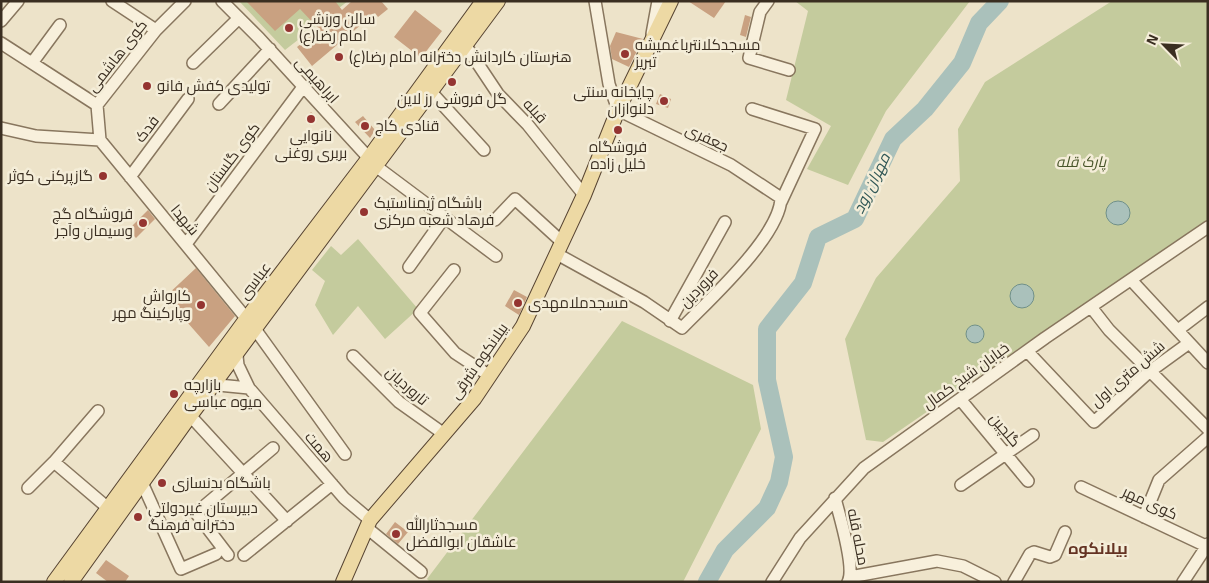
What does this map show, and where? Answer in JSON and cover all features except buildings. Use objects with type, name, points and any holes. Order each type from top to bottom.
[{"type":"main road","name":"عباسى","points":[[373,163],[432,92],[483,1]]},
{"type":"main road","name":"عباسى","points":[[56,581],[136,470],[186,412],[214,384],[237,352],[251,323],[373,163],[462,41],[498,1]]},
{"type":"main road","name":"بیلانکوه شرقی","points":[[343,582],[368,524],[474,399],[523,326],[584,195],[618,110],[672,1]]},
{"type":"main road","name":"عباسى","points":[[71,582],[142,484],[186,412],[199,383],[234,335],[251,323]]},
{"type":"street","points":[[1,21],[18,1]]},
{"type":"street","points":[[112,1],[156,30]]},
{"type":"street","name":"کوی هاشمی","points":[[100,140],[97,105],[156,30],[185,1]]},
{"type":"street","name":"ابراهیمی","points":[[222,1],[270,49],[373,163],[496,256]]},
{"type":"street","points":[[595,1],[609,84],[618,110]]},
{"type":"street","points":[[650,45],[658,1]]},
{"type":"street","points":[[768,1],[760,12],[750,58],[789,70]]},
{"type":"street","points":[[193,63],[239,18]]},
{"type":"street","points":[[32,63],[60,25]]},
{"type":"street","name":"قبله","points":[[462,41],[498,94],[528,125],[584,195]]},
{"type":"street","points":[[1,43],[97,105]]},
{"type":"street","points":[[219,104],[270,49]]},
{"type":"street","name":"کوی گلستان","points":[[186,244],[303,87]]},
{"type":"street","points":[[432,92],[484,150]]},
{"type":"street","name":"فدک","points":[[130,177],[188,100]]},
{"type":"street","points":[[752,109],[815,129],[781,200]]},
{"type":"street","name":"جعفری","points":[[618,110],[731,165],[781,200]]},
{"type":"street","points":[[1,128],[36,136],[100,140]]},
{"type":"street","name":"شهدا","points":[[100,140],[251,323],[345,454]]},
{"type":"street","name":"فروردین","points":[[495,220],[515,199],[559,248],[682,328],[742,264],[776,222],[781,200]]},
{"type":"street","points":[[409,267],[444,218]]},
{"type":"street","points":[[670,321],[725,222]]},
{"type":"street","name":"خیابان شیخ کمال","points":[[772,582],[800,538],[864,468],[1027,351],[1132,281],[1208,227]]},
{"type":"street","points":[[454,270],[420,313],[455,353],[490,376]]},
{"type":"street","points":[[1132,281],[1208,363]]},
{"type":"street","points":[[1092,307],[1108,330],[1208,429]]},
{"type":"street","points":[[1178,330],[1208,307]]},
{"type":"street","name":"همت","points":[[234,335],[238,365],[249,388],[368,524],[421,572]]},
{"type":"street","name":"شش متری اول","points":[[1027,351],[1094,422],[1149,372],[1189,343]]},
{"type":"street","name":"تاروردیان","points":[[353,356],[399,402],[444,434]]},
{"type":"street","points":[[199,383],[249,388]]},
{"type":"street","name":"گلچین","points":[[960,399],[1028,481]]},
{"type":"street","points":[[28,488],[54,462],[98,411]]},
{"type":"street","points":[[186,412],[288,521]]},
{"type":"street","points":[[961,485],[1033,435]]},
{"type":"street","points":[[1144,517],[1159,480],[1208,437]]},
{"type":"street","points":[[228,555],[196,513],[242,472],[273,448]]},
{"type":"street","points":[[54,462],[108,508]]},
{"type":"street","points":[[136,470],[181,569],[216,554]]},
{"type":"street","points":[[244,555],[332,484]]},
{"type":"street","name":"کوی مهر","points":[[1081,487],[1207,545]]},
{"type":"street","name":"محله قله","points":[[835,498],[847,548],[849,579]]},
{"type":"street","points":[[1014,582],[1030,554],[1034,552],[1050,556],[1055,555],[1065,532]]},
{"type":"street","points":[[1183,582],[1207,545]]},
{"type":"street","points":[[849,579],[937,561],[962,566],[994,582]]},
{"type":"green space","name":"سالن ورزشی امام رضا(ع)","points":[[239,1],[348,1],[285,50]]},
{"type":"green space","points":[[795,1],[970,1],[886,111],[848,185],[807,169],[831,126],[786,100],[808,11]]},
{"type":"green space","name":"پارک قله","points":[[1112,1],[1208,1],[1208,219],[883,442],[866,440],[845,339],[876,278],[960,181],[958,129],[985,82]]},
{"type":"green space","points":[[358,239],[418,309],[385,339],[358,306],[333,335],[315,305],[325,281],[312,270],[331,246],[341,255]]},
{"type":"green space","points":[[622,321],[753,385],[761,429],[683,582],[430,582],[427,579]]},
{"type":"water","points":[[1118,201],[1127,204],[1130,213],[1127,222],[1118,225],[1109,222],[1106,213],[1109,204]]},
{"type":"water","points":[[1022,284],[1031,287],[1034,296],[1031,305],[1022,308],[1013,305],[1010,296],[1013,287]]},
{"type":"water","points":[[971,325],[979,325],[984,330],[982,341],[971,343],[966,338],[966,330]]},
{"type":"waterway","name":"مهران رود","points":[[707,582],[725,550],[767,508],[779,482],[784,457],[767,380],[767,329],[803,283],[818,237],[855,219],[893,139],[925,109],[962,63],[979,23],[1000,1]]},
{"type":"place","name":"سالن ورزشی امام رضا(ع)","points":[[289,28]]},
{"type":"place","name":"مسجدکلانترباغمیشه تبریز","points":[[625,54]]},
{"type":"place","name":"هنرستان کاردانش دخترانه امام رضا(ع)","points":[[339,57]]},
{"type":"place","name":"گل فروشی رز لاین","points":[[452,82]]},
{"type":"place","name":"تولیدی کفش فانو","points":[[147,86]]},
{"type":"place","name":"چایخانه سنتی دلنوازان","points":[[664,101]]},
{"type":"place","name":"نانوایی بربری روغنی","points":[[311,119]]},
{"type":"place","name":"قنادی کاج","points":[[365,126]]},
{"type":"place","name":"فروشگاه خلیل زاده","points":[[618,130]]},
{"type":"place","name":"گازپرکنی کوثر","points":[[103,176]]},
{"type":"place","name":"باشگاه ژیمناستیک فرهاد شعبه مرکزی","points":[[364,212]]},
{"type":"place","name":"فروشگاه گچ وسیمان وآجر","points":[[143,223]]},
{"type":"place","name":"مسجدملامهدی","points":[[518,303]]},
{"type":"place","name":"کارواش وپارکینگ مهر","points":[[201,305]]},
{"type":"place","name":"بازارچه میوه عباسی","points":[[174,394]]},
{"type":"place","name":"باشگاه بدنسازی","points":[[162,483]]},
{"type":"place","name":"دبیرستان غیردولتی دخترانه فرهنگ","points":[[138,517]]},
{"type":"place","name":"مسجدثارالله عاشقان ابوالفضل","points":[[396,534]]},
{"type":"district","name":"بیلانکوه","points":[[1098,548]]}]
